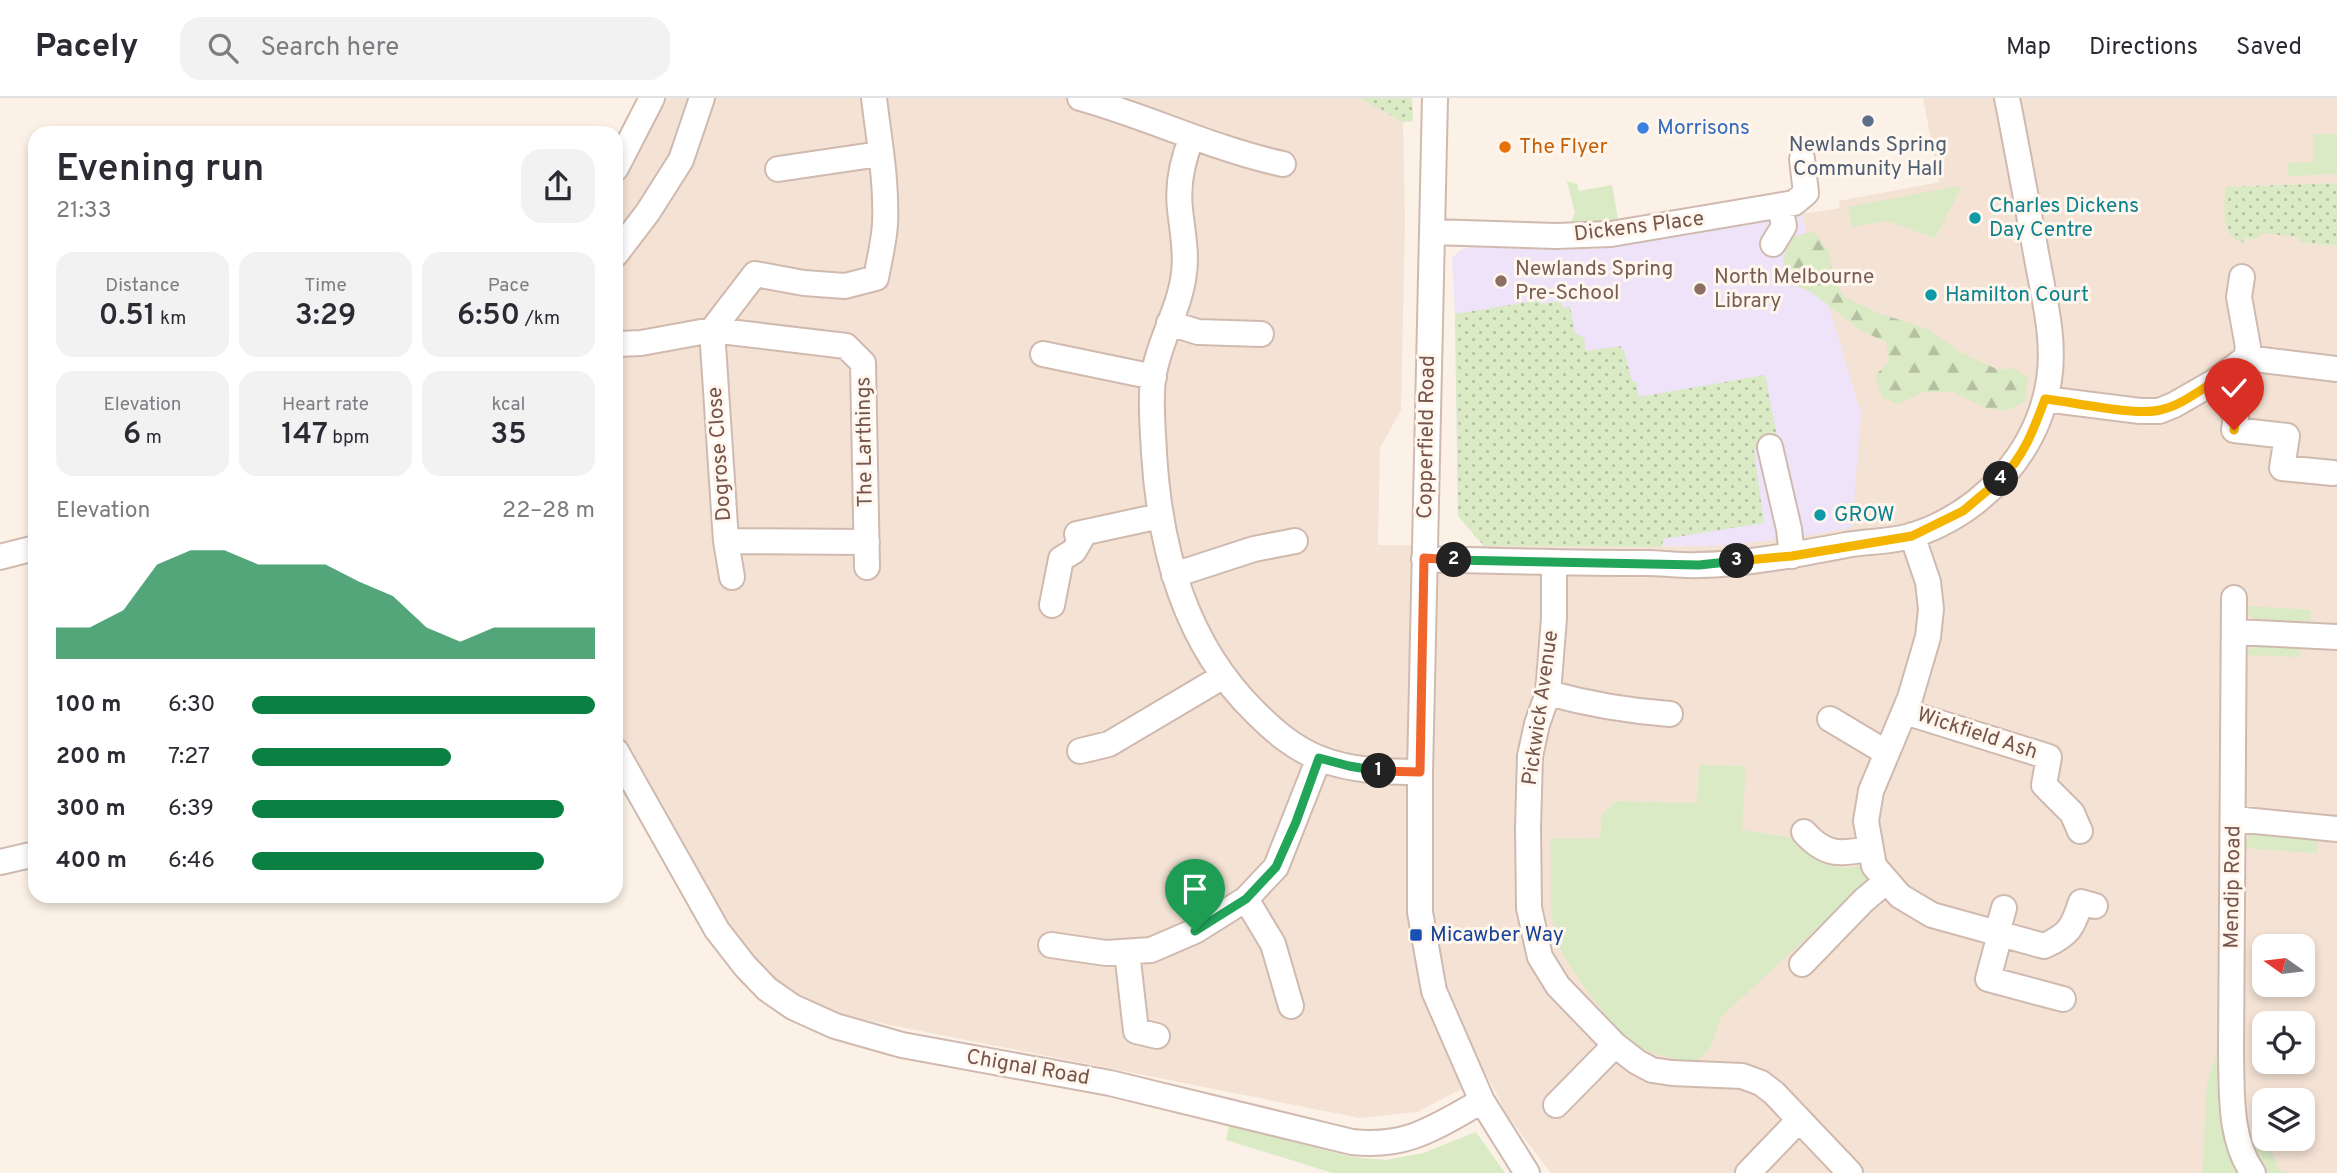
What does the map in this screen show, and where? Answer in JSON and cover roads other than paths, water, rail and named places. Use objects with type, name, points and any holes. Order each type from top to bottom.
[{"type":"street","points":[[623,154],[652,98]]},
{"type":"street","points":[[623,245],[659,196],[681,160],[702,98]]},
{"type":"street","points":[[712,330],[755,274],[845,286],[876,278],[885,226],[884,171],[874,98]]},
{"type":"street","points":[[1080,98],[1147,118],[1225,149],[1283,164]]},
{"type":"street","name":"Copperfield Road","points":[[1435,98],[1420,772],[1420,912],[1434,991],[1482,1101]]},
{"type":"street","points":[[1424,558],[1699,565],[1792,556],[1912,536],[1963,511],[1997,484],[2023,452],[2045,399],[2051,364],[2049,324],[2007,98]]},
{"type":"street","points":[[1192,137],[1183,160],[1179,188],[1184,273],[1154,377],[1152,425],[1160,516],[1174,575],[1196,632],[1222,677],[1270,727],[1298,748],[1319,758],[1371,770],[1420,772]]},
{"type":"street","points":[[778,169],[880,154]]},
{"type":"street","name":"Dickens Place","points":[[1432,232],[1556,236],[1611,234],[1794,204],[1806,193],[1802,159]]},
{"type":"street","points":[[1773,244],[1784,226],[1780,206]]},
{"type":"street","points":[[2242,277],[2239,297],[2248,347],[2246,359]]},
{"type":"street","points":[[1169,323],[1198,332],[1261,334]]},
{"type":"street","name":"The Larthings","points":[[623,344],[712,330],[846,346],[863,363],[867,567]]},
{"type":"street","name":"Dogrose Close","points":[[712,330],[726,541],[732,577]]},
{"type":"street","points":[[1043,354],[1154,377]]},
{"type":"street","points":[[2045,399],[2159,411],[2214,382],[2246,359],[2337,369]]},
{"type":"street","points":[[2214,382],[2236,417],[2234,430],[2287,436],[2282,468],[2333,473]]},
{"type":"street","points":[[1770,447],[1789,529],[1792,556]]},
{"type":"street","points":[[1052,605],[1061,559],[1074,551],[1081,533],[1160,516]]},
{"type":"street","name":"Wickfield Ash","points":[[1912,536],[1927,582],[1931,609],[1928,638],[1905,712],[1871,791],[1867,807],[1866,821],[1874,866],[1900,896],[1932,915],[2044,946],[2059,940],[2071,929],[2081,902],[2095,906]]},
{"type":"street","points":[[726,541],[867,542]]},
{"type":"street","points":[[1174,575],[1254,549],[1295,541]]},
{"type":"street","points":[[0,557],[28,550]]},
{"type":"street","name":"Pickwick Avenue","points":[[1555,563],[1548,693],[1530,756],[1529,908],[1540,957],[1558,986],[1615,1045],[1637,1062],[1652,1070],[1742,1076],[1761,1083],[1850,1173]]},
{"type":"street","name":"Mendip Road","points":[[2234,598],[2231,1053],[2234,1119],[2240,1143],[2253,1173]]},
{"type":"street","points":[[2235,632],[2337,637]]},
{"type":"street","points":[[1080,751],[1110,744],[1222,677]]},
{"type":"street","points":[[1548,693],[1631,711],[1670,714]]},
{"type":"street","name":"Wickfield Ash","points":[[1905,712],[2049,757],[2044,785],[2072,813],[2080,831]]},
{"type":"street","points":[[1830,719],[1887,753]]},
{"type":"street","points":[[1051,945],[1106,953],[1152,950],[1195,931],[1246,899],[1276,867],[1319,758]]},
{"type":"street","name":"Chignal Road","points":[[623,763],[717,930],[767,989],[813,1018],[868,1037],[902,1045],[1111,1083],[1352,1142],[1374,1145],[1395,1143],[1417,1136],[1482,1101]]},
{"type":"street","points":[[2234,819],[2337,829]]},
{"type":"street","points":[[1804,832],[1812,841],[1835,853],[1870,848]]},
{"type":"street","points":[[0,862],[28,856]]},
{"type":"street","points":[[1802,964],[1864,900],[1887,881]]},
{"type":"street","points":[[1246,899],[1273,944],[1291,1006]]},
{"type":"street","points":[[2004,908],[1988,979],[2063,999]]},
{"type":"street","points":[[1127,952],[1136,1031],[1157,1036]]},
{"type":"street","points":[[1556,1105],[1615,1045]]},
{"type":"street","points":[[1482,1101],[1527,1173]]},
{"type":"street","points":[[1748,1173],[1799,1120]]},
{"type":"place","name":"Newlands Spring Community Hall","points":[[1868,121]]},
{"type":"place","name":"Morrisons","points":[[1643,128]]},
{"type":"place","name":"The Flyer","points":[[1505,147]]},
{"type":"place","name":"Charles Dickens Day Centre","points":[[1975,218]]},
{"type":"place","name":"Newlands Spring Pre-School","points":[[1501,281]]},
{"type":"place","name":"North Melbourne Library","points":[[1700,289]]},
{"type":"place","name":"Hamilton Court","points":[[1931,295]]},
{"type":"place","name":"GROW","points":[[1820,515]]},
{"type":"place","name":"Micawber Way","points":[[1416,935]]}]
